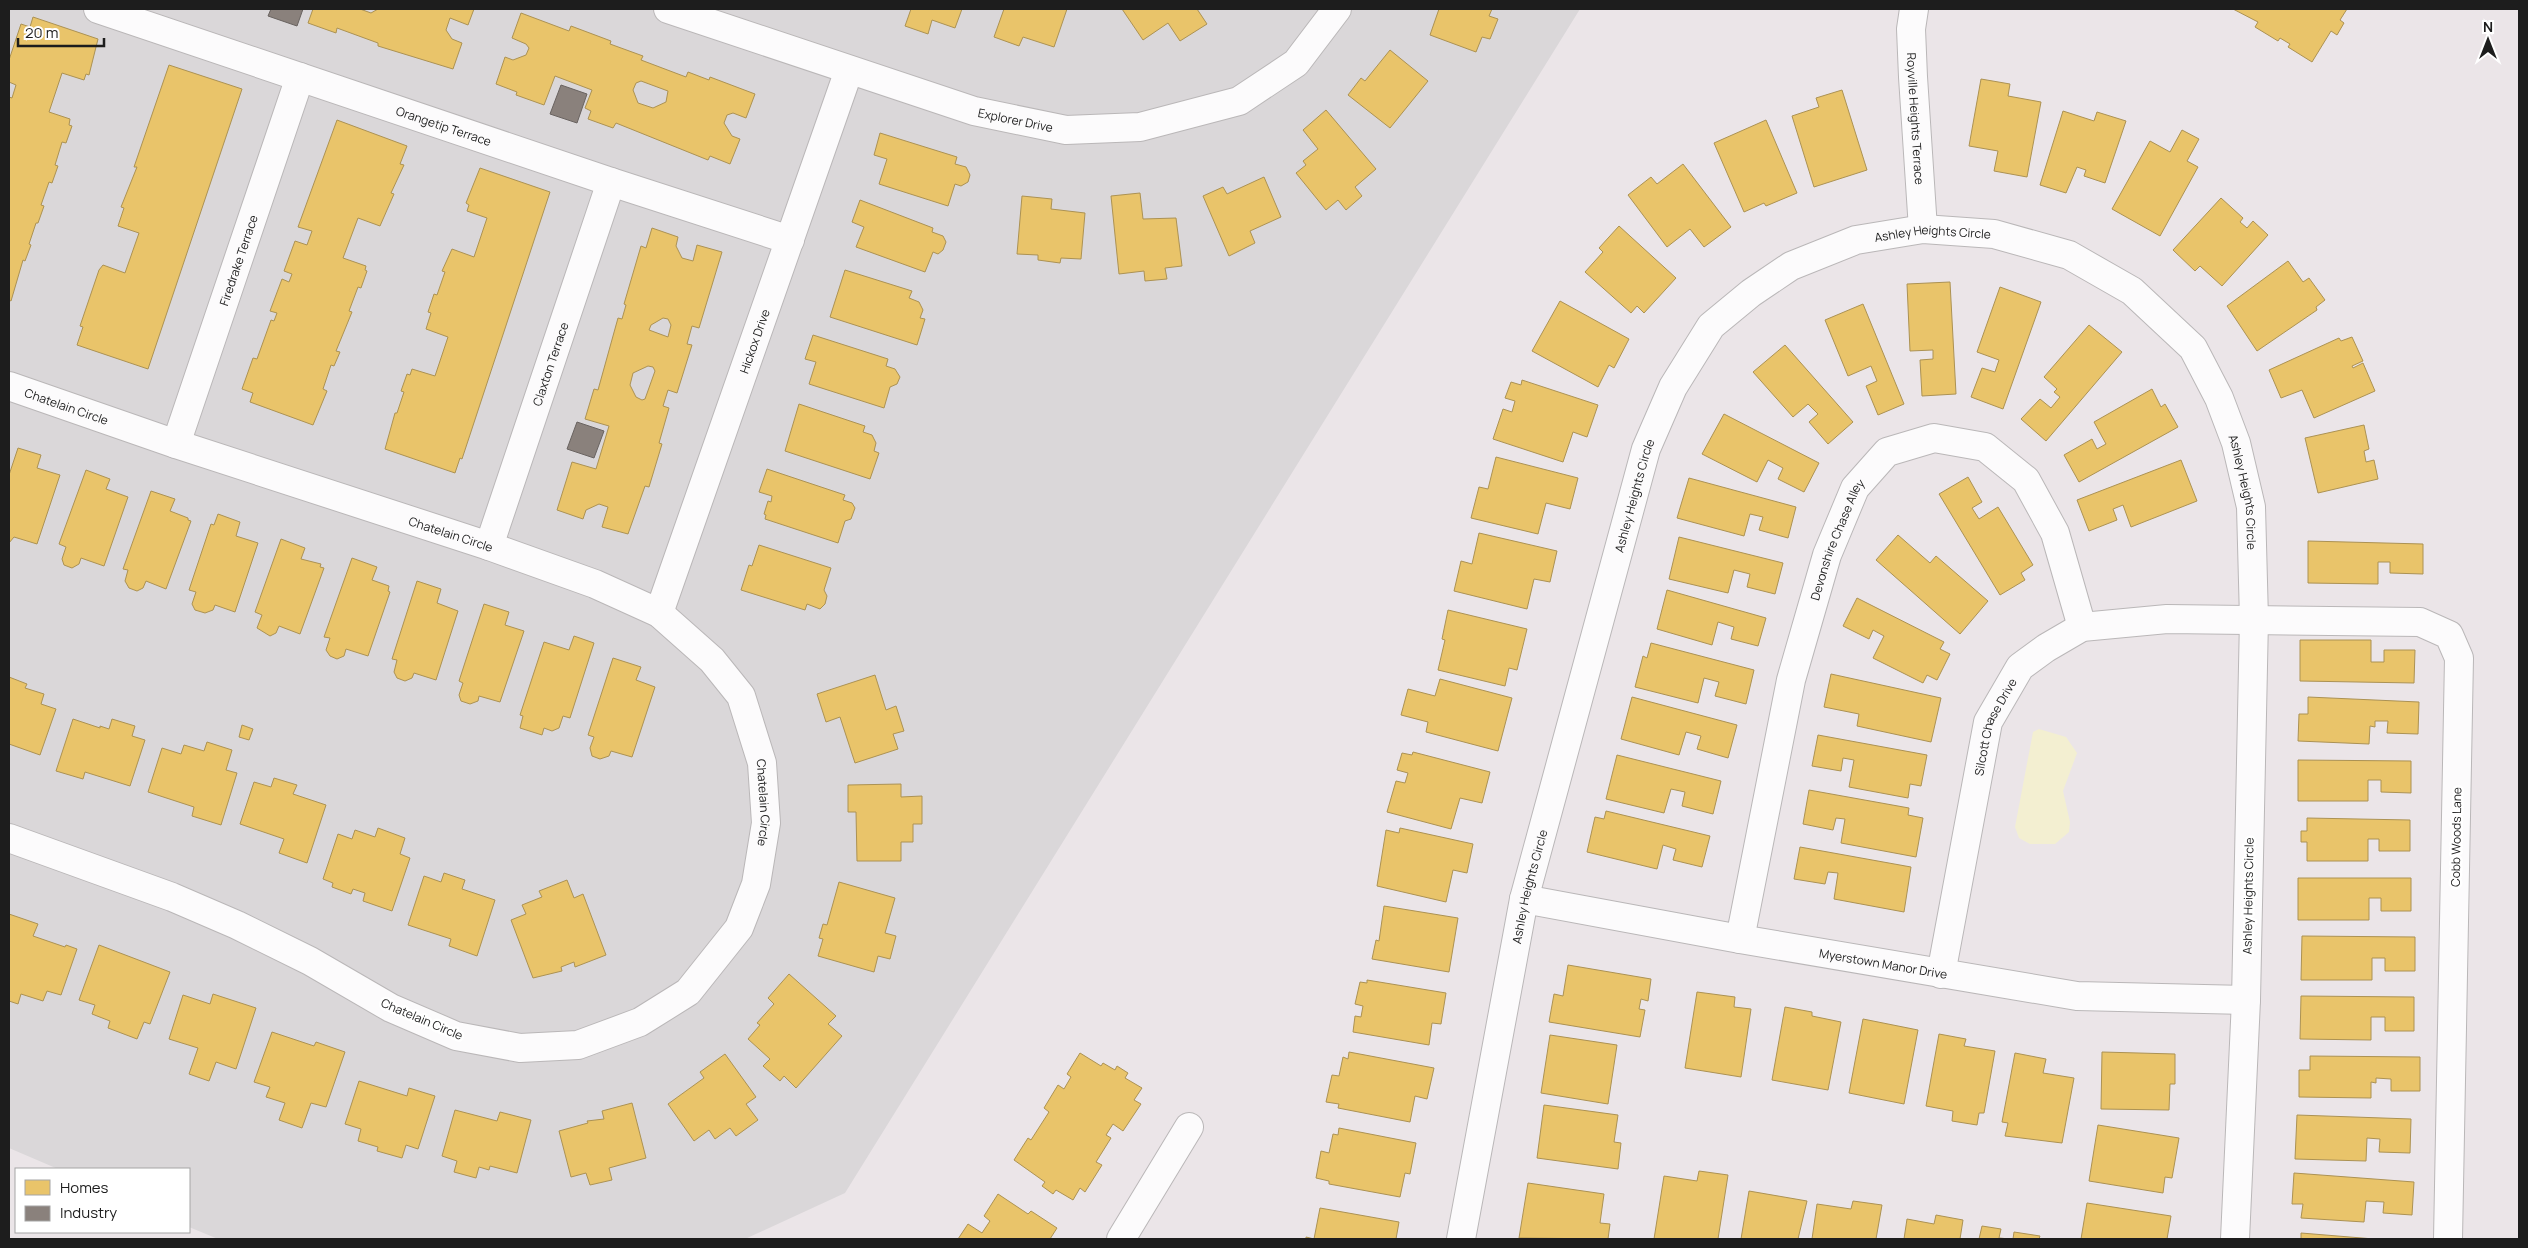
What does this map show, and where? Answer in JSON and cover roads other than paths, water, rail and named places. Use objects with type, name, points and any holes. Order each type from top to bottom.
[{"type":"street","name":"Orangetip Terrace","points":[[98,9],[611,182],[790,240]]},
{"type":"street","name":"Explorer Drive","points":[[668,9],[974,111],[1066,130],[1140,126],[1239,101],[1296,63],[1337,9]]},
{"type":"street","name":"Royville Heights Terrace","points":[[1914,9],[1911,29],[1923,229]]},
{"type":"street","name":"Hickox Drive","points":[[659,613],[849,70]]},
{"type":"street","name":"Firedrake Terrace","points":[[176,444],[300,78]]},
{"type":"street","name":"Claxton Terrace","points":[[489,546],[611,182]]},
{"type":"street","name":"Ashley Heights Circle","points":[[1461,1239],[1524,899],[1646,448],[1673,387],[1711,326],[1752,293],[1791,266],[1856,240],[1923,229],[1994,234],[2069,255],[2132,291],[2193,348],[2219,398],[2236,443],[2251,507],[2254,619],[2246,1000],[2235,1239]]},
{"type":"street","name":"Chatelain Circle","points":[[9,386],[176,444],[489,546],[596,584],[659,613],[712,660],[741,696],[762,763],[766,823],[756,884],[739,928],[688,992],[640,1022],[578,1045],[520,1048],[456,1036],[391,1008],[310,961],[237,925],[172,897],[9,838]]},
{"type":"street","name":"Devonshire Chase Alley","points":[[1740,939],[1791,680],[1827,555],[1855,488],[1887,452],[1934,438],[1985,447],[2026,480],[2054,533],[2082,627]]},
{"type":"street","name":"Silcott Chase Drive","points":[[1942,974],[1988,722],[2020,667],[2046,648],[2082,627],[2167,619],[2254,619]]},
{"type":"street","name":"Cobb Woods Lane","points":[[2254,619],[2420,622],[2449,635],[2459,658],[2448,1239]]},
{"type":"street","name":"Myerstown Manor Drive","points":[[1524,899],[1740,939],[2077,996],[2246,1000]]},
{"type":"street","points":[[1121,1239],[1189,1127]]}]
